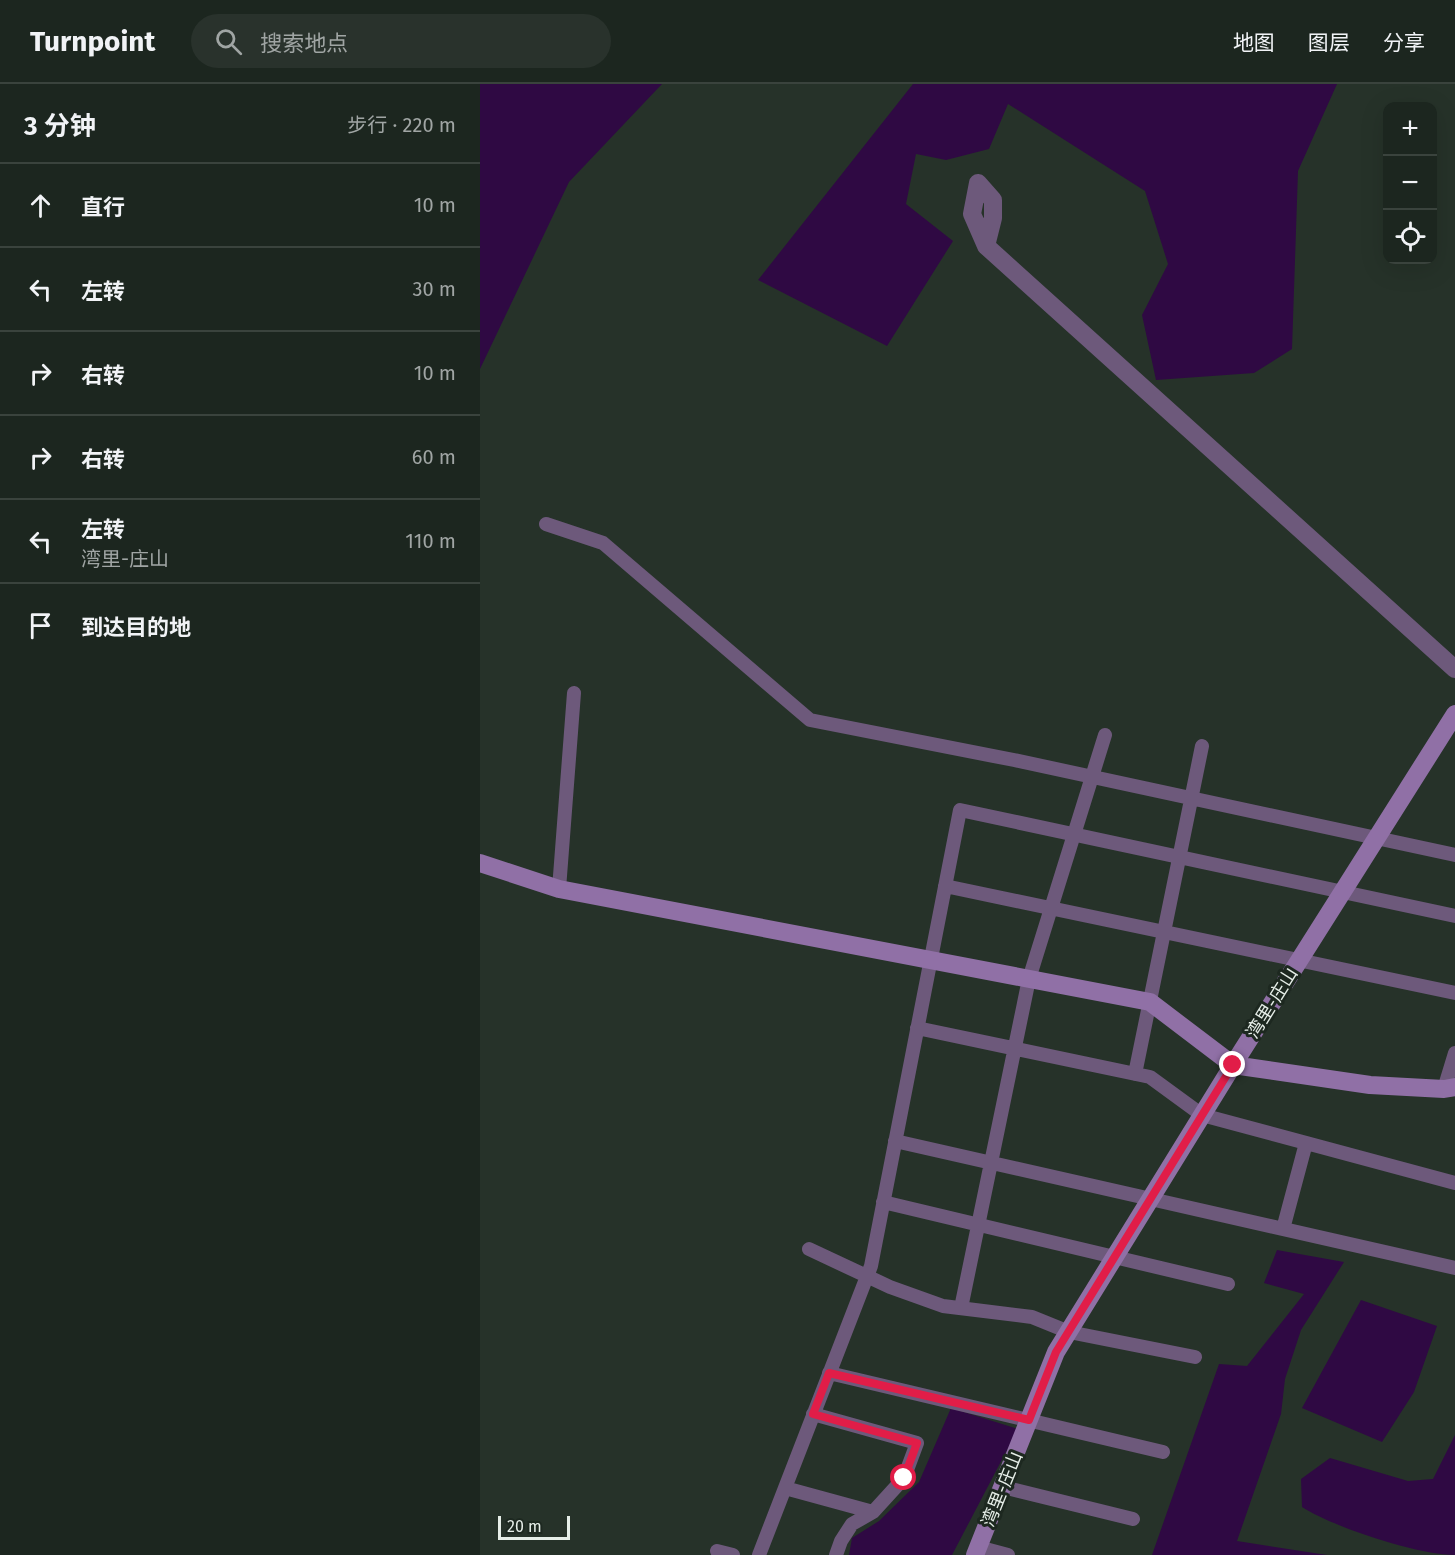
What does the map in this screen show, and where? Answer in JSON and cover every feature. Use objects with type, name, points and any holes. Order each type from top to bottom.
[{"type":"street","points":[[986,246],[1455,669]]},
{"type":"street","name":"湾里-庄山","points":[[976,1551],[1056,1352],[1233,1065],[1455,714]]},
{"type":"street","points":[[480,863],[559,889],[1150,1002],[1233,1065],[1370,1085],[1449,1088]]},
{"type":"lane","points":[[546,524],[603,543],[810,720],[1092,777],[1455,855]]},
{"type":"lane","points":[[559,889],[574,693]]},
{"type":"lane","points":[[961,1308],[1029,979],[1105,735]]},
{"type":"lane","points":[[1135,1074],[1202,746]]},
{"type":"lane","points":[[759,1555],[867,1276],[960,810],[1455,916]]},
{"type":"lane","points":[[945,886],[1455,993]]},
{"type":"lane","points":[[917,1028],[1150,1077],[1202,1115],[1455,1182]]},
{"type":"lane","points":[[1449,1088],[1455,1053]]},
{"type":"lane","points":[[895,1141],[1455,1268]]},
{"type":"lane","points":[[1283,1229],[1306,1143]]},
{"type":"lane","points":[[883,1202],[1228,1284]]},
{"type":"lane","points":[[809,1249],[867,1276],[943,1306],[1032,1317],[1069,1332],[1195,1357]]},
{"type":"lane","points":[[829,1373],[1163,1452]]},
{"type":"lane","points":[[813,1414],[917,1443],[904,1478],[873,1512],[852,1524],[841,1541],[836,1555]]},
{"type":"lane","points":[[1003,1486],[1133,1519]]},
{"type":"lane","points":[[785,1488],[873,1512]]},
{"type":"lane","points":[[717,1551],[733,1555]]},
{"type":"lane","points":[[976,1551],[1008,1555]]},
{"type":"shaded area","points":[[480,84],[662,84],[569,182],[480,369]]},
{"type":"shaded area","points":[[913,84],[1337,84],[1298,171],[1292,349],[1254,373],[1156,380],[1142,315],[1168,264],[1145,191],[1008,104],[989,149],[946,160],[916,154],[906,204],[953,241],[887,346],[758,280]]},
{"type":"shaded area","points":[[1277,1250],[1344,1262],[1301,1330],[1285,1379],[1281,1414],[1237,1541],[1327,1555],[1152,1555],[1219,1364],[1247,1366],[1304,1294],[1264,1283]]},
{"type":"shaded area","points":[[1361,1300],[1437,1326],[1414,1392],[1382,1442],[1302,1408]]},
{"type":"shaded area","points":[[951,1408],[1018,1429],[952,1555],[849,1555],[852,1538],[879,1521],[919,1482]]},
{"type":"shaded area","points":[[1455,1435],[1455,1555],[1420,1550],[1376,1538],[1334,1523],[1302,1507],[1301,1479],[1330,1458],[1408,1481],[1433,1479]]},
{"type":"route","points":[[904,1478],[917,1443],[813,1414],[829,1373],[1029,1420],[1056,1352],[1233,1065]]}]
